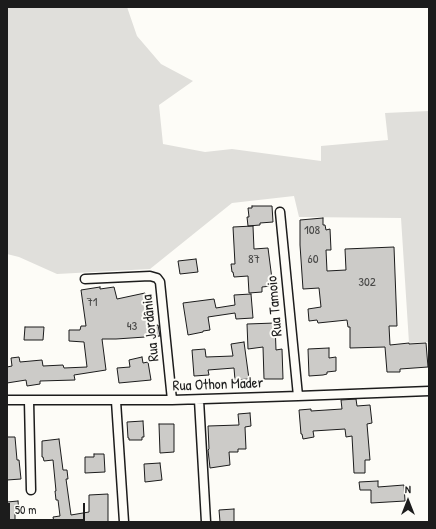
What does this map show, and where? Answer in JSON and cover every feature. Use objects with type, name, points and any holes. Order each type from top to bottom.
[{"type":"street","name":"Rua Tamoio","points":[[280,212],[298,396]]},
{"type":"street","name":"Rua Jordânia","points":[[85,279],[150,276],[157,278],[160,282],[172,400]]},
{"type":"street","name":"Rua Othon Mader","points":[[7,400],[199,400],[429,391]]},
{"type":"street","points":[[29,400],[31,490]]},
{"type":"street","points":[[116,400],[124,522]]},
{"type":"street","points":[[199,400],[206,522]]},
{"type":"shaded area","points":[[7,7],[127,7],[137,36],[161,64],[193,81],[159,105],[163,144],[205,152],[232,149],[321,161],[321,146],[388,140],[385,113],[429,111],[429,342],[409,343],[401,218],[299,217],[294,196],[232,203],[150,269],[57,274],[19,257],[7,254]]},
{"type":"building","points":[[252,206],[272,206],[273,222],[248,226],[248,208],[252,208]]},
{"type":"building","points":[[323,218],[323,225],[325,225],[326,230],[330,229],[331,250],[326,250],[327,271],[346,270],[345,249],[394,247],[397,326],[389,326],[390,345],[426,343],[428,367],[400,369],[400,372],[387,372],[385,347],[350,348],[350,327],[348,327],[347,320],[318,323],[317,320],[309,321],[308,309],[321,307],[319,288],[303,289],[300,220]]},
{"type":"building","points":[[253,226],[254,249],[268,248],[272,279],[271,286],[262,287],[262,292],[249,293],[248,276],[234,277],[232,272],[231,264],[235,264],[233,227]]},
{"type":"building","points":[[196,259],[198,272],[180,274],[178,261]]},
{"type":"building","points":[[100,287],[100,289],[114,287],[117,299],[145,293],[153,326],[158,325],[160,336],[102,339],[106,370],[74,375],[75,380],[40,381],[40,384],[27,386],[26,380],[7,383],[7,367],[12,366],[11,358],[19,357],[20,362],[42,360],[43,366],[63,365],[64,368],[87,367],[84,342],[69,341],[69,330],[80,330],[81,326],[86,326],[81,290]]},
{"type":"building","points":[[251,294],[253,318],[236,319],[235,313],[208,317],[210,330],[188,335],[183,303],[214,299],[216,308],[235,305],[234,295]]},
{"type":"building","points":[[275,323],[276,350],[282,349],[283,379],[264,379],[263,347],[248,349],[247,324]]},
{"type":"building","points":[[25,327],[44,327],[43,340],[24,340]]},
{"type":"building","points":[[244,342],[249,379],[235,380],[234,368],[208,370],[209,375],[194,376],[192,350],[205,349],[206,357],[233,356],[231,344]]},
{"type":"building","points":[[329,348],[329,358],[336,357],[336,371],[327,372],[327,374],[323,375],[309,376],[308,349]]},
{"type":"building","points":[[142,357],[143,363],[148,362],[151,380],[119,383],[117,368],[130,367],[129,360]]},
{"type":"building","points":[[356,399],[357,406],[370,405],[372,423],[367,424],[370,460],[365,460],[365,473],[354,473],[352,436],[346,437],[345,429],[313,431],[314,437],[303,439],[301,434],[299,410],[311,409],[311,411],[342,409],[341,400]]},
{"type":"building","points":[[250,413],[251,426],[245,427],[246,449],[238,449],[238,452],[229,452],[230,465],[210,468],[208,426],[239,425],[238,414]]},
{"type":"building","points":[[143,421],[144,437],[142,437],[142,440],[129,440],[127,422]]},
{"type":"building","points":[[159,424],[174,424],[174,452],[160,453]]},
{"type":"building","points":[[7,437],[15,437],[17,460],[19,460],[21,479],[7,480]]},
{"type":"building","points":[[59,439],[63,470],[67,470],[68,479],[66,479],[71,515],[89,512],[89,495],[108,494],[108,522],[54,522],[53,517],[60,516],[58,500],[56,500],[53,460],[44,461],[42,457],[42,441]]},
{"type":"building","points":[[94,454],[104,454],[105,472],[85,473],[85,457],[94,457]]},
{"type":"building","points":[[160,463],[162,480],[145,482],[144,464]]},
{"type":"building","points":[[378,481],[378,487],[404,485],[405,501],[371,503],[371,490],[360,490],[359,482]]},
{"type":"building","points":[[18,501],[19,512],[15,513],[15,520],[7,521],[7,502]]},
{"type":"building","points":[[234,509],[234,522],[220,522],[219,510]]}]
